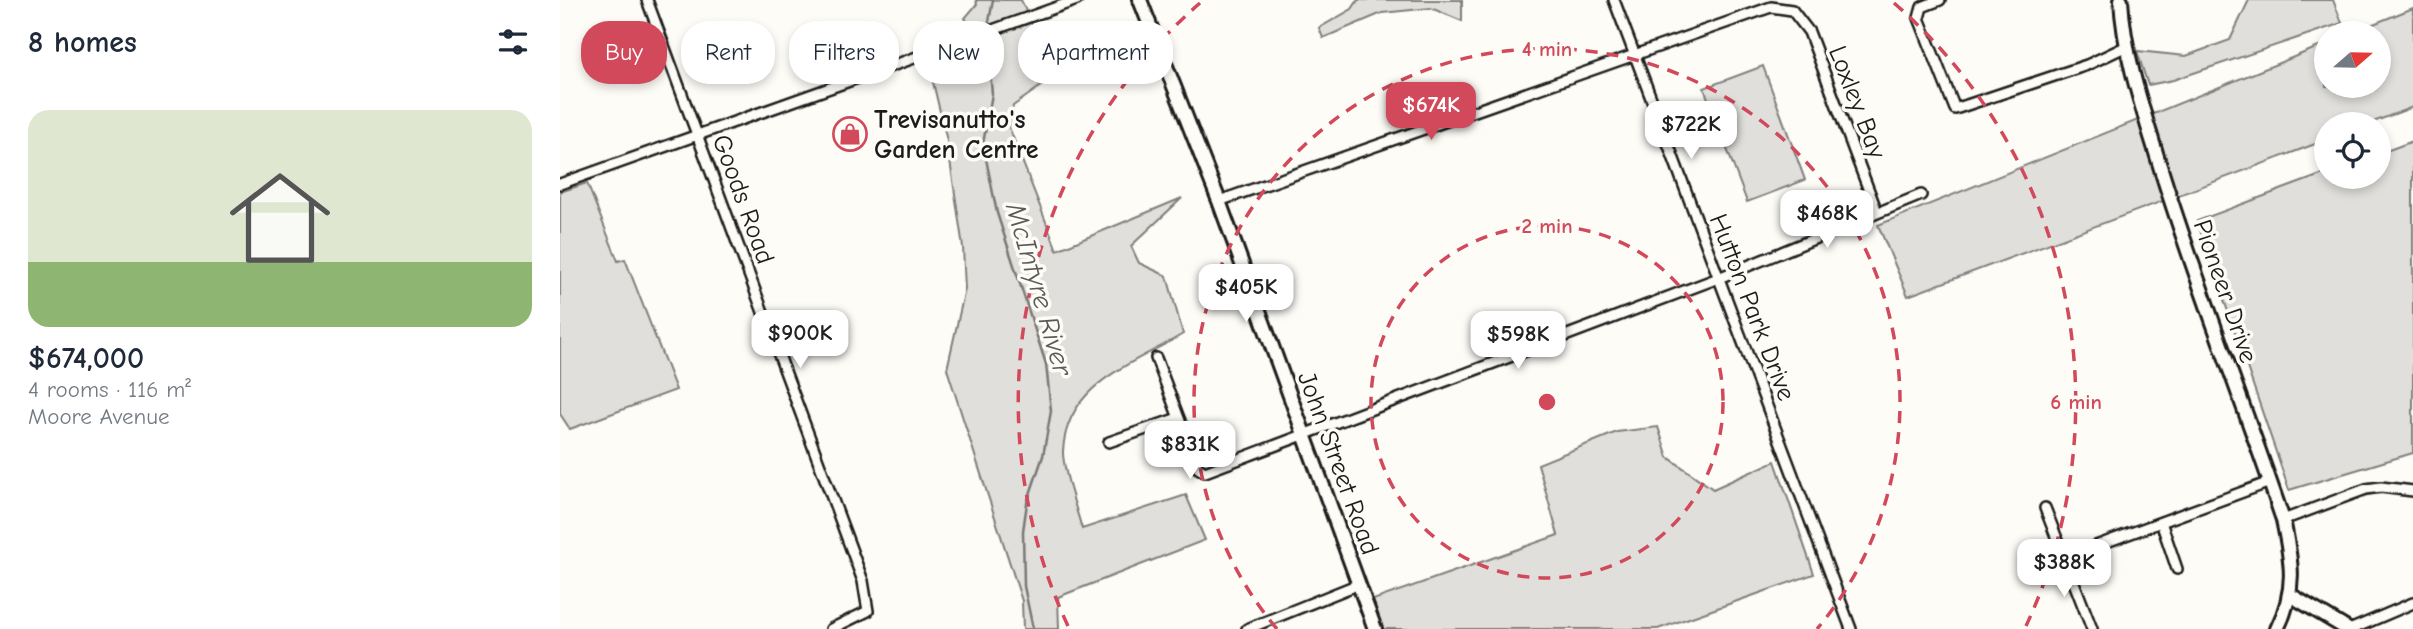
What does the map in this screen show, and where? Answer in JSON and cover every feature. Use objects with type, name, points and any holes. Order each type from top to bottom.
[{"type":"main road","name":"John Street Road","points":[[1140,0],[1219,201],[1375,629]]},
{"type":"main road","name":"Pioneer Drive","points":[[2121,0],[2127,46],[2184,242],[2283,520],[2291,557],[2292,596]]},
{"type":"main road","points":[[2277,629],[2292,596],[2349,629]]},
{"type":"street","name":"Goods Road","points":[[647,0],[863,581],[868,611],[831,629]]},
{"type":"street","points":[[560,184],[1077,0]]},
{"type":"street","name":"Hutton Park Drive","points":[[1614,0],[1721,277],[1851,629]]},
{"type":"street","points":[[1940,0],[1922,7],[1919,18],[1955,109],[2087,65],[2127,46]]},
{"type":"street","name":"Loxley Bay","points":[[1634,56],[1755,10],[1771,7],[1792,10],[1809,32],[1877,212]]},
{"type":"street","points":[[1219,201],[1634,56]]},
{"type":"street","points":[[1156,358],[1198,468],[1205,472],[1721,277],[1921,195]]},
{"type":"street","points":[[1109,442],[1178,418]]},
{"type":"street","points":[[2063,558],[2270,482]]},
{"type":"street","points":[[2283,520],[2367,489],[2381,487],[2413,491]]},
{"type":"street","points":[[2045,508],[2092,629]]},
{"type":"street","points":[[2161,522],[2177,569]]},
{"type":"street","points":[[1247,629],[1359,584]]},
{"type":"street","points":[[2349,629],[2413,603]]},
{"type":"shaded area","points":[[976,0],[1021,0],[1030,21],[1018,21],[1018,84],[1044,84],[1013,106],[1009,127],[1057,250],[1182,198],[1131,246],[1139,263],[1167,276],[1183,334],[1124,367],[1089,392],[1076,408],[1067,428],[1063,458],[1082,529],[1186,495],[1205,540],[1058,597],[1059,629],[1023,629],[1022,601],[947,369],[965,289],[963,247],[947,141],[933,84],[1004,84],[1004,21],[967,21],[965,18],[977,4]]},
{"type":"shaded area","points":[[1358,0],[1462,0],[1462,21],[1431,8],[1382,13],[1323,38],[1319,28],[1352,9]]},
{"type":"shaded area","points":[[2249,0],[2333,0],[2341,21],[2314,21],[2314,32],[2173,80],[2148,85],[2137,51],[2186,56],[2230,40]]},
{"type":"shaded area","points":[[2413,8],[2413,107],[2391,115],[2391,112],[2314,112],[2314,144],[1908,296],[1878,225],[2314,49],[2314,98],[2391,98],[2391,21],[2381,21]]},
{"type":"shaded area","points":[[1763,66],[1805,180],[1747,202],[1704,88]]},
{"type":"shaded area","points":[[2413,141],[2413,453],[2289,490],[2197,221],[2314,177],[2314,189],[2391,189],[2391,149]]},
{"type":"shaded area","points":[[587,183],[618,261],[625,259],[676,390],[570,429],[560,414],[560,192]]},
{"type":"shaded area","points":[[1658,427],[1668,457],[1713,489],[1775,461],[1814,574],[1658,629],[1380,629],[1370,601],[1558,535],[1538,464],[1617,432]]},
{"type":"waterway","name":"McIntyre River","points":[[989,21],[993,0]]},
{"type":"waterway","name":"McIntyre River","points":[[991,84],[992,94],[983,144],[997,213],[1046,364],[1051,411],[1043,456],[1027,503],[1023,531],[1024,586],[1033,629]]},
{"type":"place","name":"Trevisanutto's Garden Centre","points":[[850,134]]}]
